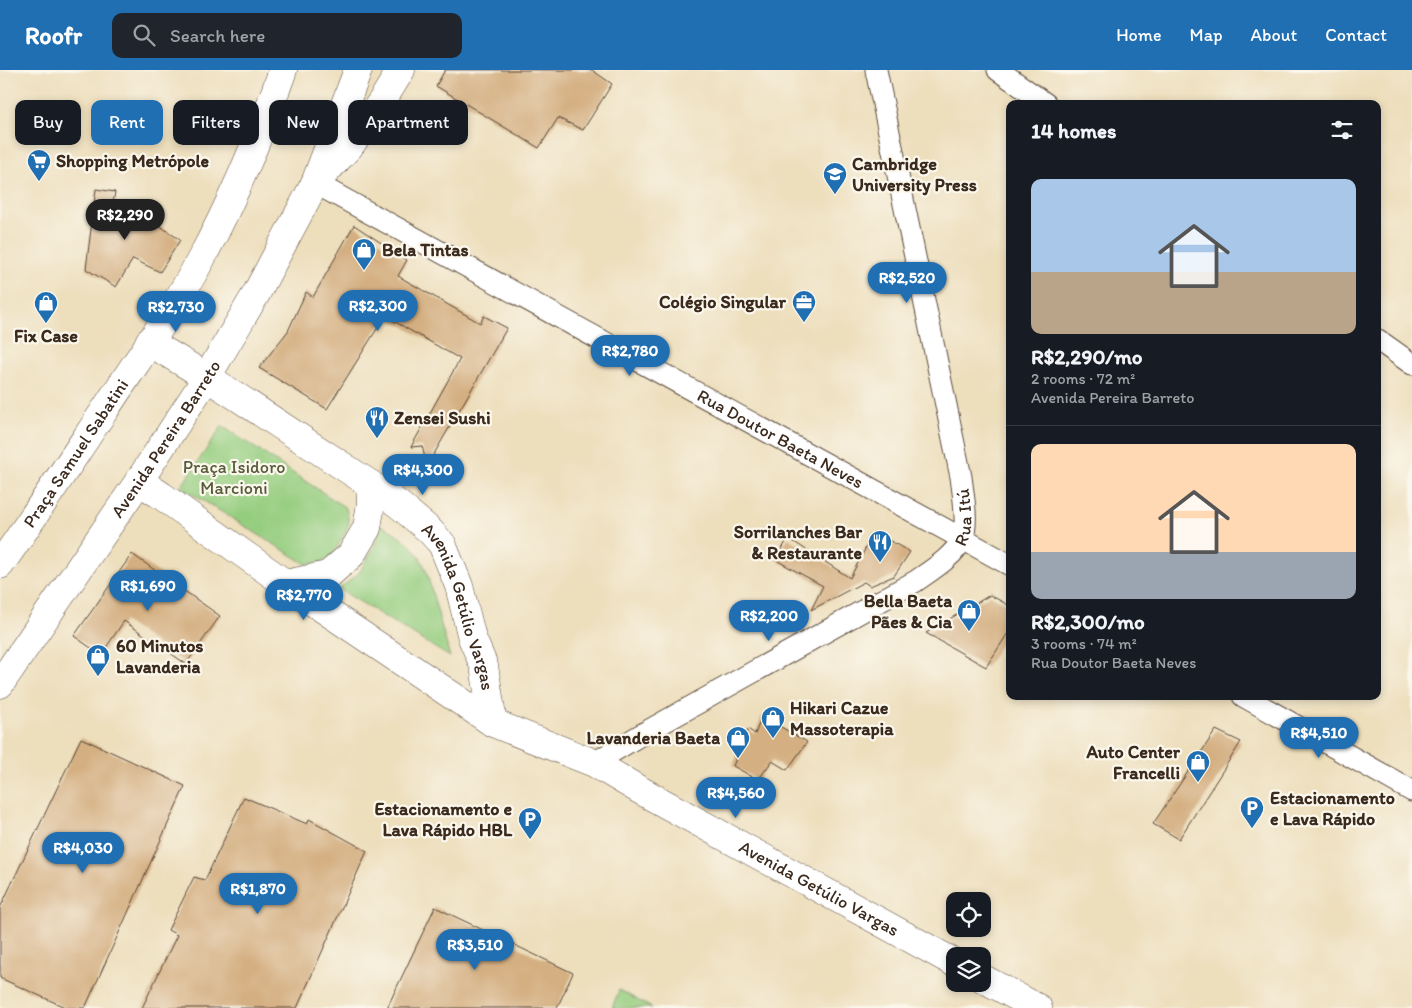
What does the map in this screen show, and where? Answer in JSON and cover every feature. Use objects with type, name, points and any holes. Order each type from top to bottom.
[{"type":"street","points":[[149,342],[200,262],[228,206],[253,149],[283,70]]},
{"type":"street","name":"Avenida Pereira Barreto","points":[[0,684],[139,481],[207,377],[256,294],[315,183],[358,70]]},
{"type":"street","points":[[315,183],[349,147],[382,101],[401,70]]},
{"type":"street","name":"Rua Itú","points":[[594,763],[636,737],[916,581],[956,550],[963,539],[965,527],[962,477],[876,70]]},
{"type":"street","points":[[998,70],[1040,100]]},
{"type":"street","name":"Rua Doutor Baeta Neves","points":[[315,183],[1006,564]]},
{"type":"street","name":"Avenida Getúlio Vargas","points":[[149,342],[207,377],[370,484],[418,519],[442,544],[459,586],[472,638],[484,666],[493,723]]},
{"type":"street","name":"Praça Samuel Sabatini","points":[[0,564],[29,524],[149,342]]},
{"type":"street","points":[[1381,342],[1412,364]]},
{"type":"street","name":"Avenida Getúlio Vargas","points":[[139,481],[286,584],[493,723],[594,763],[946,958]]},
{"type":"street","points":[[286,584],[328,575],[351,555],[367,528],[371,503],[370,484]]},
{"type":"street","points":[[1250,700],[1412,791]]},
{"type":"street","points":[[991,983],[1038,1008]]},
{"type":"green space","name":"Praça Isidoro Marcioni","points":[[222,426],[346,508],[349,522],[345,534],[333,554],[322,562],[306,564],[181,487]]},
{"type":"green space","points":[[381,525],[396,533],[408,543],[423,562],[450,657],[339,589],[359,573],[374,547]]},
{"type":"green space","points":[[619,990],[652,1008],[612,1008]]},
{"type":"building","points":[[445,70],[592,70],[612,84],[583,130],[558,118],[539,148],[468,105],[468,100],[459,100],[436,86]]},
{"type":"building","points":[[96,189],[115,192],[112,210],[146,216],[180,240],[160,272],[133,259],[116,287],[86,269]]},
{"type":"building","points":[[354,225],[407,260],[398,276],[480,323],[484,316],[507,328],[427,466],[422,446],[411,447],[460,359],[385,316],[327,409],[259,368],[288,331],[306,292],[313,297]]},
{"type":"building","points":[[874,532],[910,552],[894,576],[870,586],[864,582],[811,610],[823,586],[776,560],[788,538],[850,578]]},
{"type":"building","points":[[132,554],[220,616],[186,664],[124,621],[101,655],[74,636]]},
{"type":"building","name":"Bella Baeta Pães & Cia","points":[[990,595],[1006,604],[1006,636],[986,667],[926,633]]},
{"type":"building","name":"Hikari Cazue Massoterapia","points":[[762,716],[807,742],[787,770],[772,761],[758,780],[733,766],[748,729],[755,734]]},
{"type":"building","name":"Auto Center Francelli","points":[[1216,730],[1241,742],[1179,839],[1153,824]]},
{"type":"building","points":[[81,738],[185,786],[85,1008],[67,1008],[0,978],[0,908]]},
{"type":"building","points":[[244,797],[307,824],[309,819],[367,851],[297,1008],[142,1008],[177,935],[168,930],[194,877],[205,880]]},
{"type":"building","points":[[435,907],[573,973],[557,1008],[387,1008]]},
{"type":"place","name":"Shopping Metrópole","points":[[39,182]]},
{"type":"place","name":"Cambridge University Press","points":[[835,195]]},
{"type":"place","name":"Bela Tintas","points":[[364,271]]},
{"type":"place","name":"Colégio Singular","points":[[804,323]]},
{"type":"place","name":"Fix Case","points":[[46,324]]},
{"type":"place","name":"Zensei Sushi","points":[[377,439]]},
{"type":"place","name":"Sorrilanches Bar & Restaurante","points":[[880,563]]},
{"type":"place","name":"Bella Baeta Pães & Cia","points":[[969,632]]},
{"type":"place","name":"60 Minutos Lavanderia","points":[[98,677]]},
{"type":"place","name":"Hikari Cazue Massoterapia","points":[[773,739]]},
{"type":"place","name":"Lavanderia Baeta","points":[[738,759]]},
{"type":"place","name":"Auto Center Francelli","points":[[1198,783]]},
{"type":"place","name":"Estacionamento e Lava Rápido","points":[[1252,829]]},
{"type":"place","name":"Estacionamento e Lava Rápido HBL","points":[[530,840]]}]
